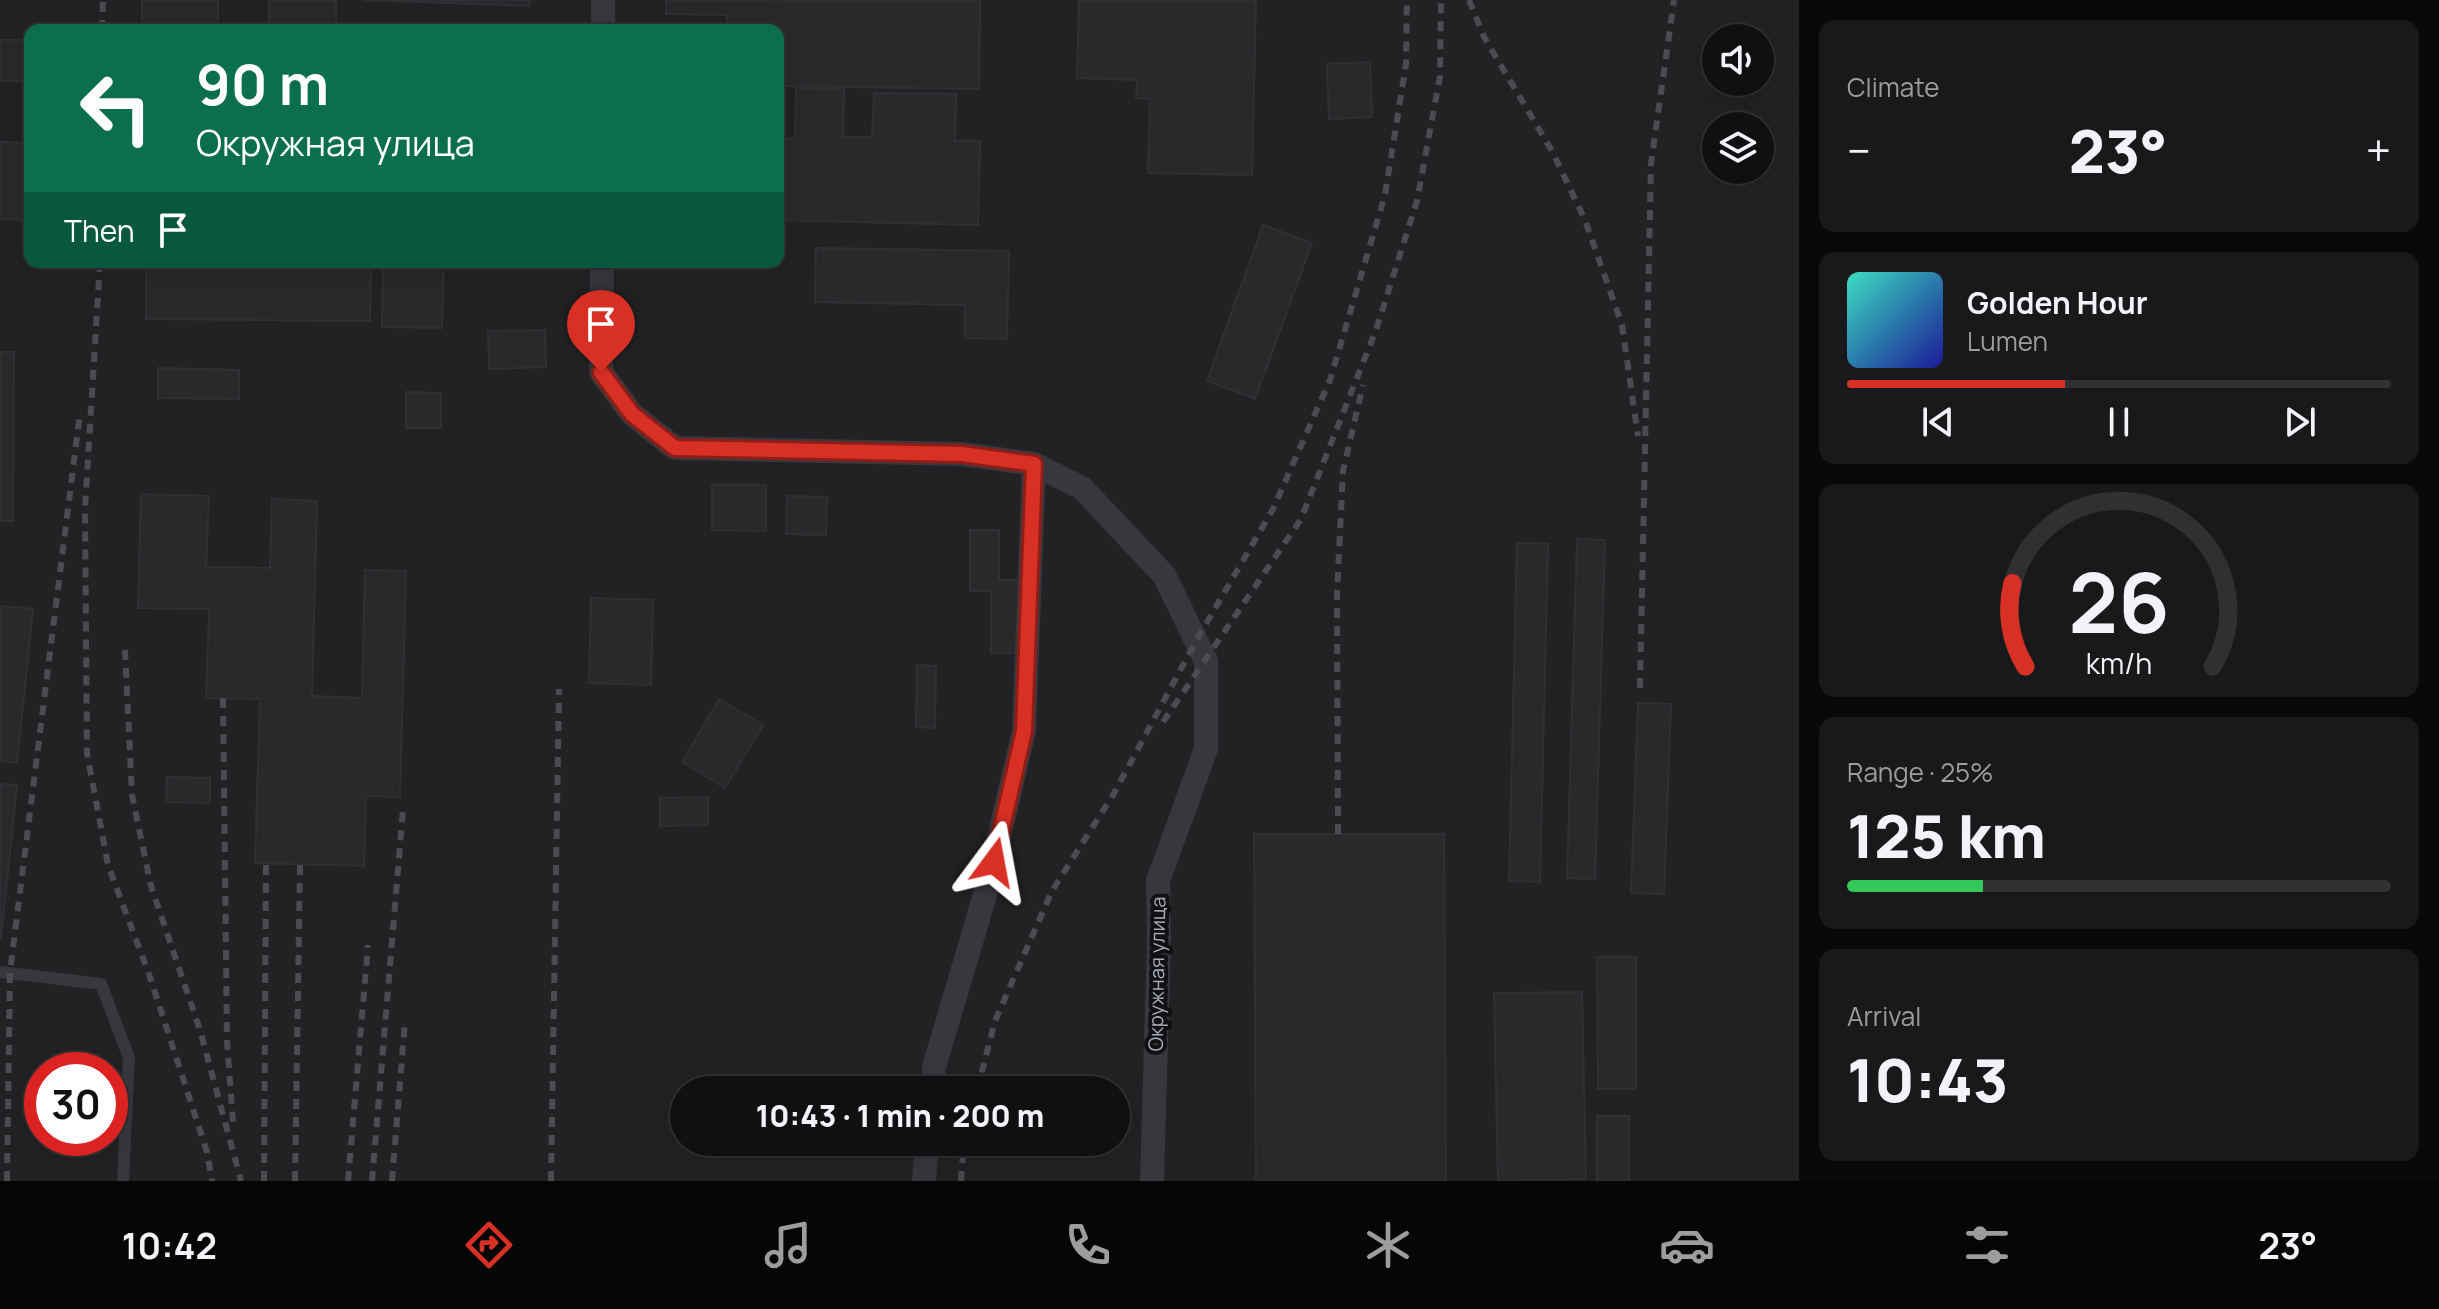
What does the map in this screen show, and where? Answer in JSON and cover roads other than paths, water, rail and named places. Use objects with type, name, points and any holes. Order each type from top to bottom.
[{"type":"street","points":[[603,0],[603,24]]},
{"type":"street","name":"Окружная улица","points":[[602,268],[601,372],[632,414],[675,448],[962,454],[1034,464],[1082,488],[1164,575],[1206,661],[1206,749],[1158,881],[1152,1181]]},
{"type":"street","points":[[933,1076],[987,888],[1024,731],[1034,464]]},
{"type":"street","points":[[924,1181],[926,1156]]},
{"type":"lane","points":[[0,972],[101,984],[129,1058],[123,1181]]},
{"type":"railway","points":[[102,24],[103,0]]},
{"type":"railway","points":[[981,1076],[995,1021],[1052,891],[1113,795],[1196,641],[1273,509],[1330,380],[1385,195],[1406,64],[1407,0]]},
{"type":"railway","points":[[1163,722],[1301,519],[1376,330],[1417,201],[1440,76],[1441,0]]},
{"type":"railway","points":[[1469,0],[1484,37],[1552,151],[1585,220],[1622,325],[1638,436]]},
{"type":"railway","points":[[1640,688],[1651,164],[1674,0]]},
{"type":"railway","points":[[100,268],[85,508],[87,753],[108,865],[150,977],[207,1152],[212,1181]]},
{"type":"railway","points":[[1338,834],[1337,594],[1343,471],[1363,385]]},
{"type":"railway","points":[[7,1181],[10,972],[80,413]]},
{"type":"railway","points":[[125,650],[132,795],[151,886],[200,1030],[241,1181]]},
{"type":"railway","points":[[551,1181],[559,689]]},
{"type":"railway","points":[[223,698],[227,1041],[233,1122]]},
{"type":"railway","points":[[372,1181],[403,810]]},
{"type":"railway","points":[[264,1181],[266,863]]},
{"type":"railway","points":[[295,1181],[300,864]]},
{"type":"railway","points":[[348,1181],[368,945]]},
{"type":"railway","points":[[392,1181],[405,1021]]},
{"type":"railway","points":[[961,1181],[963,1156]]}]
